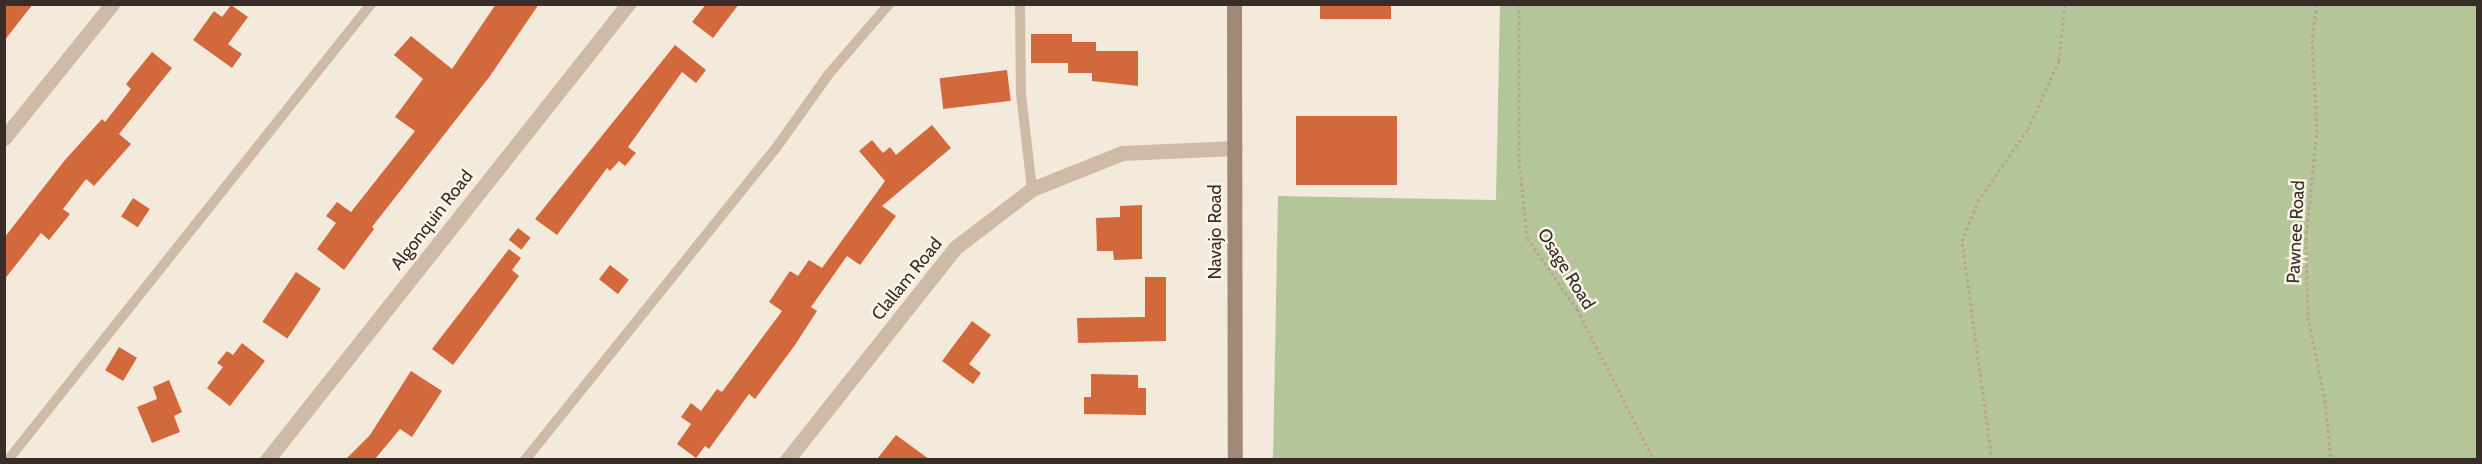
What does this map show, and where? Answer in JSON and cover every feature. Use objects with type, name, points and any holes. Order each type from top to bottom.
[{"type":"main road","name":"Navajo Road","points":[[1234,4],[1235,459]]},
{"type":"street","points":[[4,138],[112,4]]},
{"type":"street","name":"Algonquin Road","points":[[267,459],[628,4]]},
{"type":"street","name":"Clallam Road","points":[[787,459],[957,247],[1032,189],[1122,153],[1235,148]]},
{"type":"lane","points":[[8,459],[371,4]]},
{"type":"lane","points":[[525,459],[777,148],[828,75],[889,4]]},
{"type":"lane","points":[[1020,4],[1021,94],[1032,189]]},
{"type":"path","name":"Osage Road","points":[[1520,4],[1519,159],[1527,238],[1577,309],[1654,459]]},
{"type":"path","points":[[1992,459],[1962,241],[1978,201],[2028,129],[2059,61],[2065,4]]},
{"type":"path","name":"Pawnee Road","points":[[2317,4],[2312,40],[2317,129],[2306,240],[2308,317],[2325,400],[2331,459]]},
{"type":"green space","points":[[1500,5],[2477,5],[2477,459],[1273,459],[1278,196],[1496,200]]},
{"type":"building","points":[[4,4],[33,4],[4,41]]},
{"type":"building","points":[[496,4],[539,4],[490,76],[372,227],[374,229],[344,270],[317,249],[336,223],[326,216],[337,202],[351,212],[415,131],[395,117],[423,79],[394,55],[411,36],[452,69]]},
{"type":"building","points":[[706,4],[739,4],[713,38],[692,22]]},
{"type":"building","points":[[1320,4],[1391,4],[1391,19],[1320,19]]},
{"type":"building","points":[[231,5],[248,17],[228,44],[242,54],[232,68],[193,40],[214,11],[222,17]]},
{"type":"building","points":[[1031,34],[1072,34],[1072,42],[1096,42],[1096,51],[1138,51],[1138,86],[1092,81],[1092,73],[1068,73],[1068,63],[1031,63]]},
{"type":"building","points":[[675,45],[706,70],[696,83],[682,72],[628,147],[636,153],[625,166],[619,161],[610,171],[607,168],[557,235],[535,219]]},
{"type":"building","points":[[152,52],[172,68],[119,134],[131,144],[94,186],[86,179],[63,209],[70,214],[49,240],[41,233],[4,280],[4,238],[65,160],[102,119],[105,122],[131,89],[126,84]]},
{"type":"building","points":[[1007,70],[1011,101],[943,109],[940,78]]},
{"type":"building","points":[[1296,116],[1397,116],[1397,185],[1296,185]]},
{"type":"building","points":[[932,125],[951,148],[882,206],[896,216],[860,265],[847,256],[811,307],[817,311],[755,399],[749,394],[709,449],[705,446],[696,458],[677,444],[691,424],[681,417],[691,403],[701,411],[717,389],[722,392],[782,311],[769,302],[790,271],[798,276],[809,260],[822,268],[885,181],[859,151],[872,140],[883,153],[890,147],[896,155]]},
{"type":"building","points":[[133,198],[150,209],[138,227],[121,216]]},
{"type":"building","points":[[1142,205],[1142,259],[1114,260],[1113,251],[1097,251],[1096,218],[1120,217],[1120,206]]},
{"type":"building","points":[[518,228],[531,238],[521,250],[509,240]]},
{"type":"building","points":[[509,249],[521,258],[512,270],[519,276],[453,365],[432,349]]},
{"type":"building","points":[[610,265],[629,280],[618,294],[599,279]]},
{"type":"building","points":[[296,272],[321,289],[287,339],[262,322]]},
{"type":"building","points":[[1145,277],[1166,277],[1166,341],[1078,343],[1077,318],[1145,317]]},
{"type":"building","points":[[972,321],[991,335],[969,364],[981,373],[973,384],[942,361]]},
{"type":"building","points":[[242,343],[265,361],[230,406],[207,388],[223,367],[217,363],[227,351],[233,355]]},
{"type":"building","points":[[119,347],[137,358],[123,381],[105,370]]},
{"type":"building","points":[[411,371],[442,391],[412,437],[400,429],[375,459],[346,459],[370,435]]},
{"type":"building","points":[[1091,374],[1138,375],[1138,388],[1146,388],[1146,415],[1084,414],[1084,397],[1091,397]]},
{"type":"building","points":[[169,380],[182,412],[174,416],[180,432],[152,443],[137,407],[157,399],[153,387]]},
{"type":"building","points":[[896,435],[929,459],[877,459]]}]
